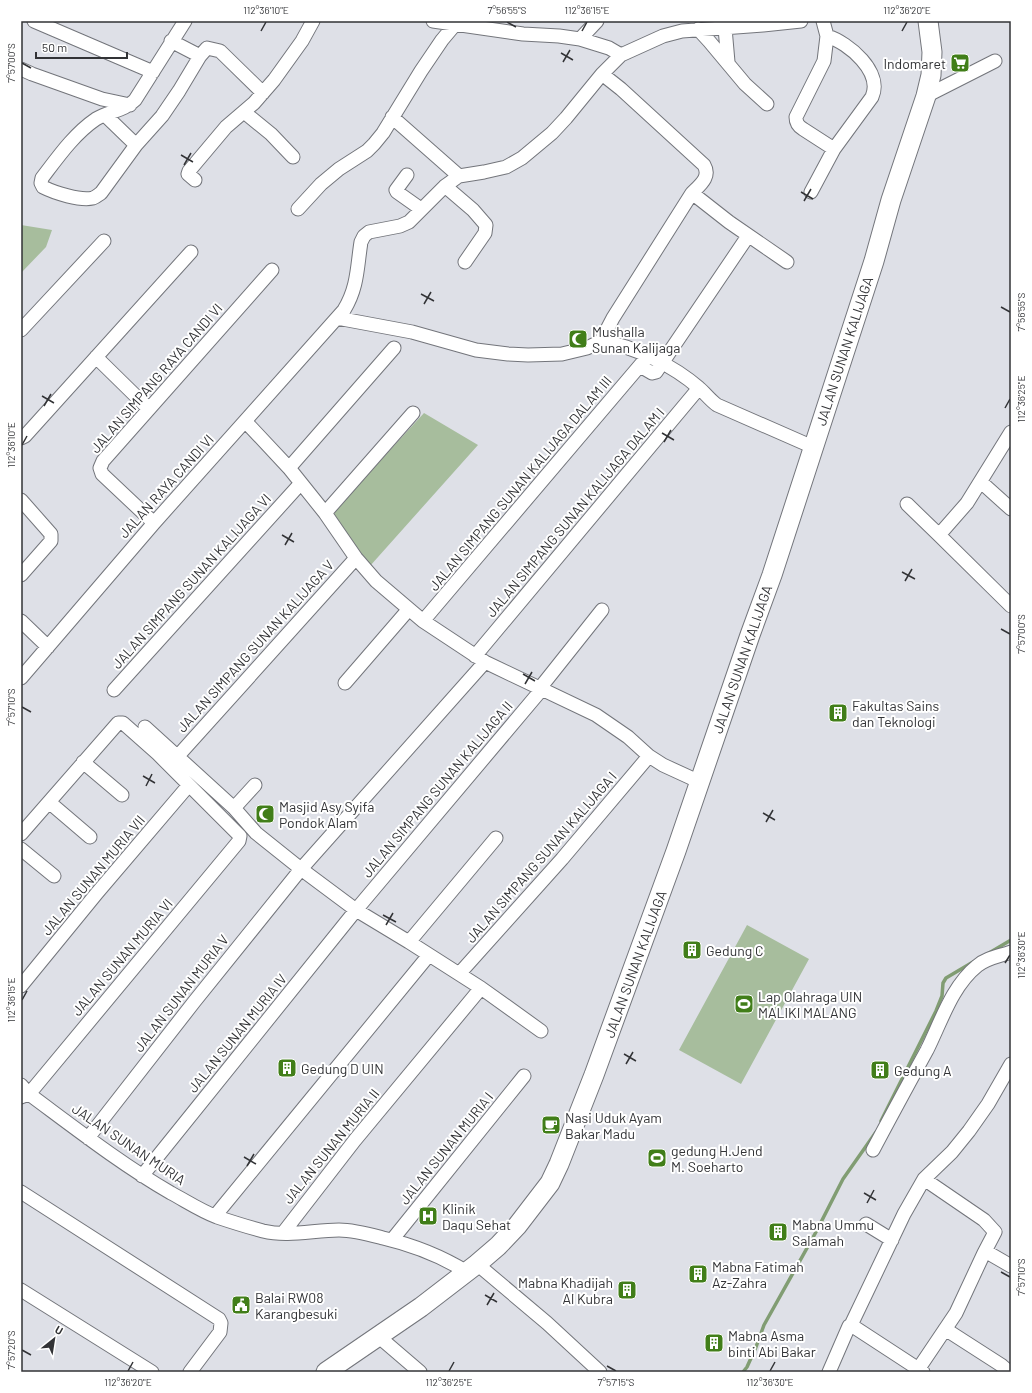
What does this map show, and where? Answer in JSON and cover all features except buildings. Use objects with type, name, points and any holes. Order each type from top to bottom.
[{"type":"main road","name":"JALAN SUNAN KALIJAGA","points":[[326,1372],[421,1306],[472,1268],[498,1246],[517,1226],[550,1183],[559,1164],[635,963],[700,782],[747,642],[772,575],[874,261],[891,200],[926,96],[931,75],[932,52],[928,21]]},
{"type":"street","points":[[34,21],[153,72]]},
{"type":"street","points":[[185,21],[135,100],[130,105],[105,115],[86,127],[62,152],[42,178],[41,183],[43,187],[86,199],[94,198],[101,193],[136,145],[162,116],[179,92],[200,56],[207,48],[220,51],[263,93]]},
{"type":"street","points":[[195,180],[188,174],[189,171],[226,127],[263,93],[293,55],[313,21]]},
{"type":"street","points":[[433,21],[457,22],[523,34],[580,39],[609,48],[621,55]]},
{"type":"street","points":[[580,39],[597,21]]},
{"type":"street","points":[[407,175],[396,190],[420,210],[445,186],[459,176],[506,167],[522,158],[552,133],[602,74],[621,55],[663,36],[682,31],[800,21]]},
{"type":"street","points":[[824,21],[828,36],[824,61],[796,117],[798,126],[834,149]]},
{"type":"street","points":[[298,209],[321,184],[339,169],[367,151],[383,134],[421,71],[442,40],[457,22]]},
{"type":"street","points":[[725,28],[728,62]]},
{"type":"street","points":[[698,29],[728,62],[745,84],[767,104]]},
{"type":"street","points":[[811,192],[834,149],[872,97],[875,90],[873,76],[868,68],[838,39],[828,36]]},
{"type":"street","points":[[171,41],[200,56]]},
{"type":"street","points":[[926,96],[994,61]]},
{"type":"street","points":[[21,68],[32,74],[102,99],[130,105]]},
{"type":"street","points":[[602,74],[621,89],[704,165],[707,170],[707,175],[704,180],[692,193],[613,318],[602,342]]},
{"type":"street","points":[[244,112],[271,134],[293,156]]},
{"type":"street","points":[[105,115],[136,145]]},
{"type":"street","points":[[392,117],[459,176]]},
{"type":"street","points":[[445,186],[473,210],[486,225],[485,233],[465,262]]},
{"type":"street","points":[[692,193],[748,236],[787,262]]},
{"type":"street","name":"JALAN RAYA CANDI VI","points":[[21,678],[154,523],[337,318],[351,298],[355,287],[361,242],[364,236],[369,232],[400,226],[409,222],[420,210]]},
{"type":"street","points":[[337,318],[412,332],[476,350],[508,354],[562,354],[587,348],[602,342],[616,343],[644,361],[652,373],[656,372],[663,363],[748,236]]},
{"type":"street","points":[[21,330],[104,241]]},
{"type":"street","points":[[21,438],[25,436],[191,252]]},
{"type":"street","name":"JALAN SIMPANG RAYA CANDI VI","points":[[154,523],[102,474],[100,468],[103,461],[272,270]]},
{"type":"street","points":[[290,468],[394,348]]},
{"type":"street","points":[[96,357],[150,409]]},
{"type":"street","name":"JALAN SIMPANG SUNAN KALIJAGA DALAM III","points":[[423,621],[644,361]]},
{"type":"street","points":[[663,363],[699,388],[717,405],[813,447]]},
{"type":"street","name":"JALAN SIMPANG SUNAN KALIJAGA DALAM I","points":[[301,869],[479,663],[699,388]]},
{"type":"street","points":[[325,513],[413,413]]},
{"type":"street","points":[[245,421],[290,468],[325,513],[356,558],[376,581],[423,621],[479,663],[541,688],[596,715],[628,737],[648,758],[700,782]]},
{"type":"street","points":[[940,534],[967,503],[1011,432]]},
{"type":"street","points":[[981,482],[1011,509]]},
{"type":"street","name":"JALAN SIMPANG SUNAN KALIJAGA VI","points":[[114,690],[301,483]]},
{"type":"street","points":[[21,500],[52,538],[21,575]]},
{"type":"street","points":[[907,504],[940,534],[1011,606]]},
{"type":"street","name":"JALAN SIMPANG SUNAN KALIJAGA V","points":[[177,757],[356,558]]},
{"type":"street","points":[[345,683],[409,609]]},
{"type":"street","name":"JALAN SIMPANG SUNAN KALIJAGA II","points":[[356,910],[541,688],[602,610]]},
{"type":"street","points":[[21,621],[48,647]]},
{"type":"street","points":[[21,834],[83,762],[118,724],[121,723],[158,754],[189,786]]},
{"type":"street","points":[[145,727],[234,808],[256,833],[301,869],[356,910],[482,988],[541,1031]]},
{"type":"street","name":"JALAN SIMPANG SUNAN KALIJAGA I","points":[[460,974],[562,859],[648,758]]},
{"type":"street","points":[[83,762],[122,795]]},
{"type":"street","points":[[234,808],[255,785]]},
{"type":"street","name":"JALAN SUNAN MURIA VI","points":[[24,1092],[240,841],[240,836],[236,831],[189,786]]},
{"type":"street","name":"JALAN SUNAN MURIA VII","points":[[21,986],[97,893],[189,786]]},
{"type":"street","points":[[49,802],[90,837]]},
{"type":"street","points":[[409,942],[496,838]]},
{"type":"street","points":[[21,849],[54,876]]},
{"type":"street","name":"JALAN SUNAN MURIA V","points":[[88,1138],[301,869]]},
{"type":"street","name":"JALAN SUNAN MURIA IV","points":[[142,1176],[356,910]]},
{"type":"street","points":[[873,1150],[927,1050],[953,996],[965,979],[978,965],[1011,952]]},
{"type":"street","points":[[215,1216],[429,955]]},
{"type":"street","name":"JALAN SUNAN MURIA II","points":[[283,1233],[355,1140],[482,988]]},
{"type":"street","points":[[829,1372],[849,1326],[904,1214],[924,1178],[952,1152],[969,1131],[988,1104],[1011,1064]]},
{"type":"street","name":"JALAN SUNAN MURIA I","points":[[392,1240],[524,1076]]},
{"type":"street","name":"JALAN SUNAN MURIA","points":[[24,1092],[142,1176],[181,1199],[215,1216],[265,1231],[283,1233],[352,1230],[432,1252],[450,1261],[472,1268],[547,1323],[600,1372]]},
{"type":"street","points":[[851,1324],[921,1370],[963,1301],[994,1232],[993,1228],[924,1178]]},
{"type":"street","points":[[21,1192],[219,1319],[221,1323],[220,1332],[190,1372]]},
{"type":"street","points":[[866,1224],[892,1240]]},
{"type":"street","points":[[985,1251],[1011,1266]]},
{"type":"street","points":[[21,1290],[152,1372]]},
{"type":"street","points":[[945,1329],[1001,1365],[1009,1372]]},
{"type":"street","points":[[378,1336],[420,1372]]},
{"type":"green space","points":[[21,225],[52,230],[46,247],[21,273]]},
{"type":"green space","points":[[424,413],[478,445],[370,566],[333,512]]},
{"type":"green space","name":"Lap Olahraga UIN MALIKI MALANG","points":[[747,925],[809,959],[741,1084],[679,1050]]},
{"type":"waterway","points":[[989,953],[1011,940]]},
{"type":"waterway","points":[[881,1121],[936,1011],[942,996],[943,983],[946,978],[973,962]]},
{"type":"waterway","points":[[743,1372],[747,1367],[756,1347],[764,1325],[816,1232],[843,1179],[876,1132]]},
{"type":"place","name":"Indomaret","points":[[960,63]]},
{"type":"place","name":"Mushalla Sunan Kalijaga","points":[[578,339]]},
{"type":"place","name":"Fakultas Sains dan Teknologi","points":[[838,713]]},
{"type":"place","name":"Masjid Asy Syifa Pondok Alam","points":[[265,814]]},
{"type":"place","name":"Gedung C","points":[[692,950]]},
{"type":"place","name":"Lap Olahraga UIN MALIKI MALANG","points":[[744,1004]]},
{"type":"place","name":"Gedung D UIN","points":[[287,1068]]},
{"type":"place","name":"Gedung A","points":[[880,1070]]},
{"type":"place","name":"Nasi Uduk Ayam Bakar Madu","points":[[551,1125]]},
{"type":"place","name":"gedung H.Jend M. Soeharto","points":[[657,1158]]},
{"type":"place","name":"Klinik Daqu Sehat","points":[[428,1216]]},
{"type":"place","name":"Mabna Ummu Salamah","points":[[778,1232]]},
{"type":"place","name":"Mabna Fatimah Az-Zahra","points":[[698,1274]]},
{"type":"place","name":"Mabna Khadijah Al Kubra","points":[[627,1290]]},
{"type":"place","name":"Balai RW08 Karangbesuki","points":[[241,1305]]},
{"type":"place","name":"Mabna Asma binti Abi Bakar","points":[[714,1343]]}]
